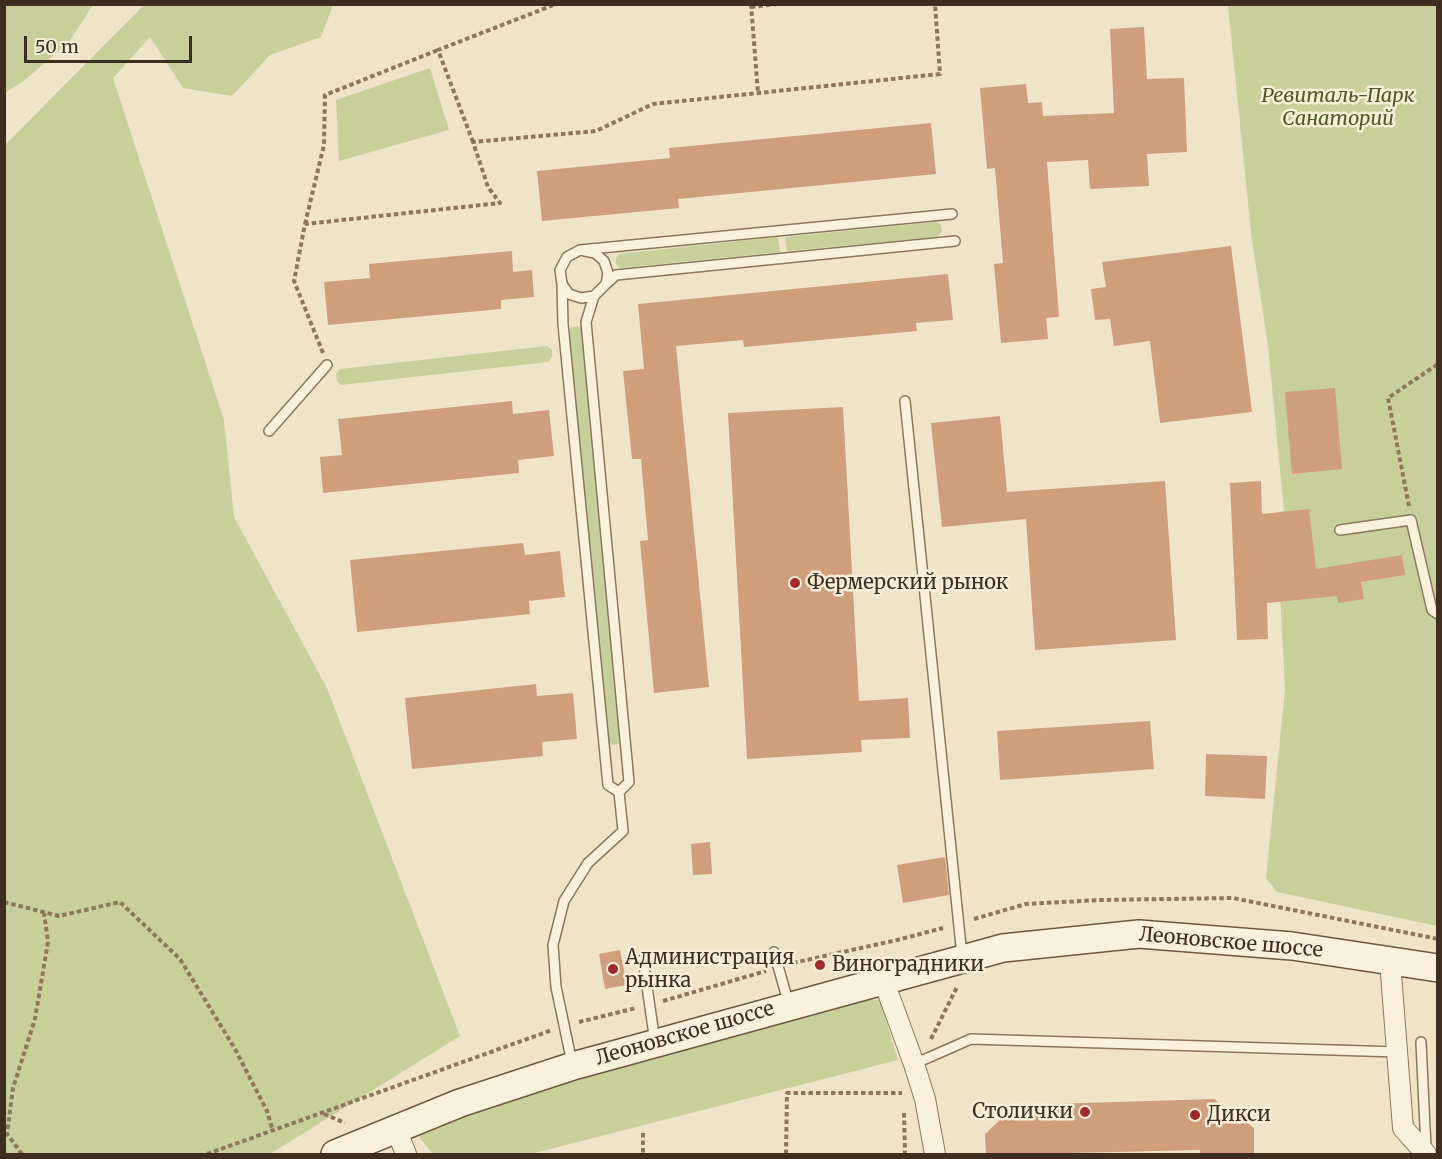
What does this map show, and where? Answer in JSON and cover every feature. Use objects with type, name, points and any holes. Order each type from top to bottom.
[{"type":"main road","name":"Леоновское шоссе","points":[[335,1155],[460,1103],[573,1066],[883,979],[960,972],[1003,948],[1139,934],[1292,946],[1437,968]]},
{"type":"street","points":[[1390,961],[1403,1128],[1426,1154]]},
{"type":"street","points":[[883,979],[917,1063],[935,1155]]},
{"type":"street","points":[[396,1129],[406,1155]]},
{"type":"lane","points":[[619,792],[608,785],[563,324],[560,270],[567,257],[580,250],[952,214]]},
{"type":"lane","points":[[619,792],[629,782],[586,322],[594,296],[616,275],[955,241]]},
{"type":"lane","points":[[580,250],[594,253],[604,261],[608,273],[606,284]]},
{"type":"lane","points":[[562,284],[570,294],[581,298],[594,296]]},
{"type":"lane","points":[[269,431],[327,365]]},
{"type":"lane","points":[[905,401],[960,972]]},
{"type":"lane","points":[[1340,530],[1411,520],[1432,610],[1437,614]]},
{"type":"lane","points":[[573,1066],[556,987],[553,945],[564,901],[588,863],[623,831],[619,792]]},
{"type":"lane","points":[[774,952],[789,1005]]},
{"type":"lane","points":[[643,959],[655,1043]]},
{"type":"lane","points":[[917,1063],[971,1039],[1398,1052]]},
{"type":"lane","points":[[1421,1042],[1426,1154]]},
{"type":"path","points":[[327,365],[294,281],[324,146],[325,96],[556,4]]},
{"type":"path","points":[[758,93],[751,6],[777,4]]},
{"type":"path","points":[[473,142],[596,131],[653,104],[940,74],[934,4]]},
{"type":"path","points":[[305,224],[500,203],[488,187],[438,50]]},
{"type":"path","points":[[1411,520],[1388,398],[1437,364]]},
{"type":"path","points":[[4,902],[59,916],[120,902],[180,959],[235,1049],[267,1111],[273,1131]]},
{"type":"path","points":[[22,1155],[7,1134],[14,1088],[35,1019],[48,942],[44,913]]},
{"type":"path","points":[[917,1063],[960,972]]},
{"type":"path","points":[[786,1155],[787,1093],[904,1093],[905,1155]]},
{"type":"path","points":[[643,1133],[643,1155]]},
{"type":"green space","points":[[5,4],[93,5],[69,42],[25,80],[5,93]]},
{"type":"green space","points":[[144,5],[333,5],[321,37],[270,55],[232,96],[183,88],[150,37],[113,78],[224,420],[234,517],[327,688],[460,1036],[270,1154],[5,1154],[5,145]]},
{"type":"green space","name":"Ревиталь-Парк Санаторий","points":[[1228,5],[1437,5],[1437,926],[1277,892],[1266,878],[1285,690],[1276,513],[1284,511],[1268,346],[1251,233]]},
{"type":"green space","points":[[430,68],[449,130],[339,161],[336,100]]},
{"type":"green space","points":[[936,222],[941,225],[942,232],[937,237],[787,251],[785,237]]},
{"type":"green space","points":[[778,237],[780,252],[620,268],[616,264],[619,254]]},
{"type":"green space","points":[[578,326],[582,329],[621,740],[619,744],[612,745],[609,742],[569,330]]},
{"type":"green space","points":[[547,346],[552,350],[552,357],[548,362],[341,385],[337,381],[336,374],[340,369]]},
{"type":"green space","points":[[846,998],[880,1000],[898,1060],[531,1154],[433,1154],[415,1132],[498,1098]]},
{"type":"building","points":[[1144,27],[1147,79],[1184,78],[1187,152],[1147,154],[1149,186],[1090,189],[1088,160],[1047,162],[1059,317],[1046,318],[1048,339],[1001,343],[994,264],[1003,263],[995,168],[987,169],[980,88],[1026,84],[1028,103],[1042,102],[1043,116],[1114,113],[1110,29]]},
{"type":"building","points":[[931,123],[936,174],[678,199],[679,208],[542,221],[537,171],[670,158],[669,148]]},
{"type":"building","points":[[1231,246],[1252,412],[1160,423],[1150,341],[1114,346],[1110,319],[1095,320],[1091,289],[1106,287],[1102,262]]},
{"type":"building","points":[[512,251],[513,272],[532,270],[534,297],[501,300],[501,309],[328,325],[324,282],[370,278],[369,264]]},
{"type":"building","points":[[948,274],[953,320],[916,323],[917,331],[744,347],[743,340],[676,346],[709,687],[654,693],[640,541],[648,540],[641,459],[632,459],[623,371],[644,369],[638,304]]},
{"type":"building","points":[[1335,388],[1342,469],[1292,474],[1285,392]]},
{"type":"building","points":[[512,401],[513,414],[549,410],[554,456],[518,460],[519,473],[323,493],[320,457],[342,455],[338,419]]},
{"type":"building","name":"Фермерский рынок","points":[[843,407],[859,701],[908,698],[910,738],[861,740],[862,752],[747,759],[728,413]]},
{"type":"building","points":[[1000,416],[1007,492],[1165,481],[1176,640],[1035,650],[1026,519],[942,527],[931,423]]},
{"type":"building","points":[[1261,481],[1262,514],[1309,509],[1316,569],[1402,555],[1405,575],[1361,582],[1364,599],[1338,603],[1337,596],[1267,603],[1268,639],[1237,640],[1230,483]]},
{"type":"building","points":[[523,543],[525,555],[560,551],[565,597],[529,601],[530,614],[357,632],[350,560]]},
{"type":"building","points":[[536,684],[537,696],[573,693],[577,739],[542,742],[543,756],[412,769],[405,698]]},
{"type":"building","points":[[1150,721],[1154,769],[1000,780],[997,731]]},
{"type":"building","points":[[1206,754],[1267,756],[1265,799],[1205,796]]},
{"type":"building","points":[[710,842],[712,874],[693,875],[691,844]]},
{"type":"building","points":[[945,857],[949,895],[903,903],[897,865]]},
{"type":"building","name":"Администрация рынка","points":[[620,950],[627,985],[605,989],[599,954]]},
{"type":"building","points":[[1214,1099],[1254,1128],[1254,1155],[1200,1155],[1200,1150],[986,1155],[985,1134],[1016,1105]]},
{"type":"place","name":"Фермерский рынок","points":[[795,583]]},
{"type":"place","name":"Виноградники","points":[[820,965]]},
{"type":"place","name":"Администрация рынка","points":[[613,969]]},
{"type":"place","name":"Столички","points":[[1085,1112]]},
{"type":"place","name":"Дикси","points":[[1195,1115]]}]
